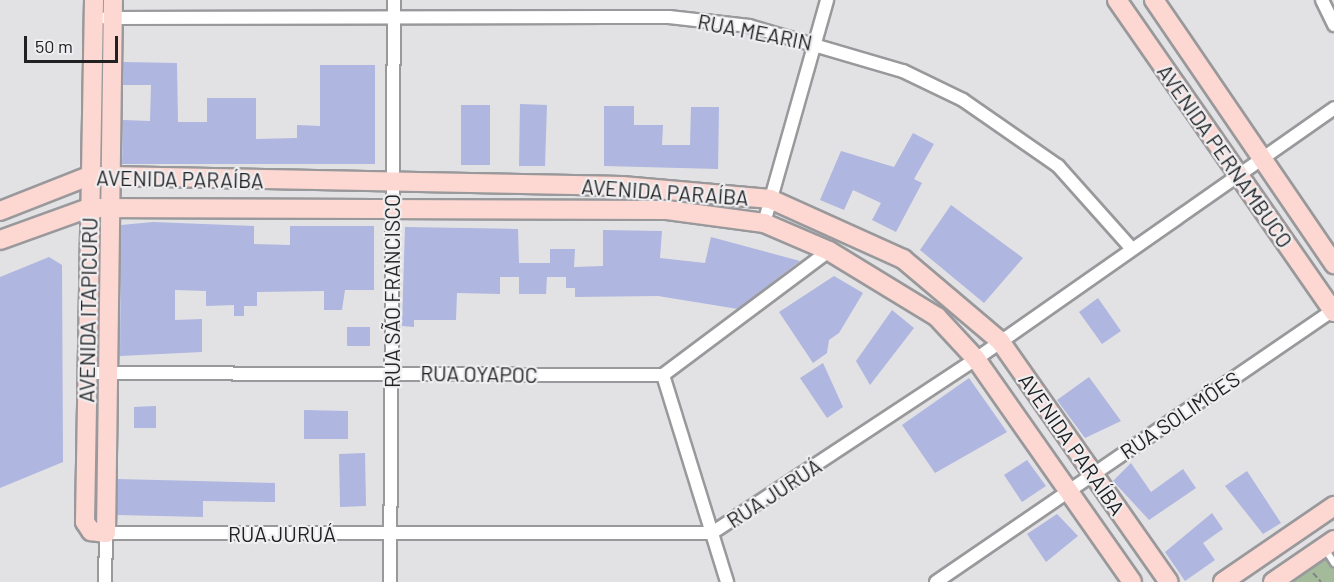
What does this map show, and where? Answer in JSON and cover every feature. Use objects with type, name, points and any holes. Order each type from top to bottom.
[{"type":"main road","name":"AVENIDA PERNAMBUCO","points":[[1154,0],[1334,264]]},
{"type":"main road","name":"AVENIDA PERNAMBUCO","points":[[1118,1],[1334,311]]},
{"type":"main road","name":"AVENIDA ITAPICURU","points":[[94,9],[89,176],[85,522],[91,531],[106,533],[108,207],[114,9]]},
{"type":"main road","name":"AVENIDA PARAÍBA","points":[[0,211],[89,176],[393,184],[598,186],[770,199],[903,260],[1000,341],[1169,582]]},
{"type":"main road","points":[[598,186],[598,210]]},
{"type":"main road","name":"AVENIDA PARAÍBA","points":[[0,240],[89,208],[108,207],[667,210],[764,223],[829,251],[937,317],[976,359],[1132,582]]},
{"type":"main road","points":[[1223,582],[1334,506]]},
{"type":"main road","points":[[1273,582],[1329,544]]},
{"type":"street","name":"RUA SÃO FRANCISCO","points":[[390,582],[394,0]]},
{"type":"street","points":[[764,223],[827,0]]},
{"type":"street","points":[[1322,0],[1334,25]]},
{"type":"street","name":"RUA MEARIN","points":[[94,9],[669,17],[749,26],[815,42],[903,71],[963,100],[1058,166],[1131,248]]},
{"type":"street","name":"RUA JURUÁ","points":[[106,533],[712,533],[976,359],[1131,248],[1334,108]]},
{"type":"street","points":[[727,582],[663,375],[829,251]]},
{"type":"street","name":"RUA SOLIMÕES","points":[[936,582],[1334,311]]},
{"type":"street","name":"RUA OYAPOC","points":[[87,373],[663,375]]},
{"type":"street","name":"AVENIDA ITAPICURU","points":[[105,582],[106,533]]},
{"type":"lane","points":[[1329,544],[1334,563]]},
{"type":"green space","points":[[1334,545],[1334,582],[1280,582]]},
{"type":"building","points":[[123,62],[177,63],[178,122],[207,122],[207,98],[256,98],[256,139],[297,138],[297,125],[320,126],[320,65],[375,65],[375,164],[122,164],[123,120],[150,121],[151,85],[123,85]]},
{"type":"building","points":[[520,104],[547,105],[545,166],[519,166]]},
{"type":"building","points":[[461,105],[490,105],[490,165],[461,165]]},
{"type":"building","points":[[604,106],[634,106],[634,125],[663,125],[662,145],[690,145],[691,107],[719,107],[718,169],[604,166]]},
{"type":"building","points":[[913,133],[934,144],[914,179],[922,183],[896,232],[872,220],[881,203],[853,190],[844,210],[820,200],[841,151],[894,167]]},
{"type":"building","points":[[951,205],[1023,258],[984,303],[920,250]]},
{"type":"building","points":[[153,222],[254,226],[254,244],[290,245],[290,226],[374,226],[374,290],[345,290],[342,310],[324,310],[324,291],[257,292],[257,306],[244,306],[244,316],[234,316],[234,305],[206,306],[206,291],[175,290],[175,320],[202,319],[202,352],[120,356],[121,225]]},
{"type":"building","points":[[405,227],[518,229],[519,263],[550,263],[550,249],[575,249],[574,267],[603,266],[603,230],[662,231],[660,258],[705,263],[711,237],[800,261],[738,309],[658,296],[575,297],[575,288],[566,288],[566,277],[547,277],[546,294],[519,294],[519,277],[500,277],[500,294],[457,293],[456,320],[414,320],[414,327],[402,326]]},
{"type":"building","points":[[49,257],[62,265],[63,462],[0,488],[0,277]]},
{"type":"building","points":[[834,276],[863,293],[839,333],[829,340],[827,353],[813,363],[779,312]]},
{"type":"building","points":[[1098,298],[1121,331],[1102,344],[1079,312]]},
{"type":"building","points":[[892,310],[914,328],[870,385],[856,361]]},
{"type":"building","points":[[347,327],[370,327],[370,346],[347,346]]},
{"type":"building","points":[[823,363],[843,407],[827,418],[800,378]]},
{"type":"building","points":[[1089,377],[1121,421],[1085,438],[1057,400]]},
{"type":"building","points":[[969,378],[1007,432],[935,473],[902,425]]},
{"type":"building","points":[[156,406],[156,428],[134,428],[134,407]]},
{"type":"building","points":[[304,410],[348,411],[348,439],[304,439]]},
{"type":"building","points":[[365,453],[366,506],[340,507],[339,454]]},
{"type":"building","points":[[1027,460],[1046,486],[1022,502],[1004,475]]},
{"type":"building","points":[[1131,463],[1151,492],[1183,469],[1196,488],[1149,520],[1113,481]]},
{"type":"building","points":[[1247,471],[1281,523],[1263,534],[1225,486]]},
{"type":"building","points":[[118,479],[275,483],[275,502],[203,501],[203,517],[117,515]]},
{"type":"building","points":[[1212,513],[1223,529],[1203,543],[1215,560],[1185,581],[1165,552]]},
{"type":"building","points":[[1057,514],[1078,536],[1046,562],[1027,534]]}]
